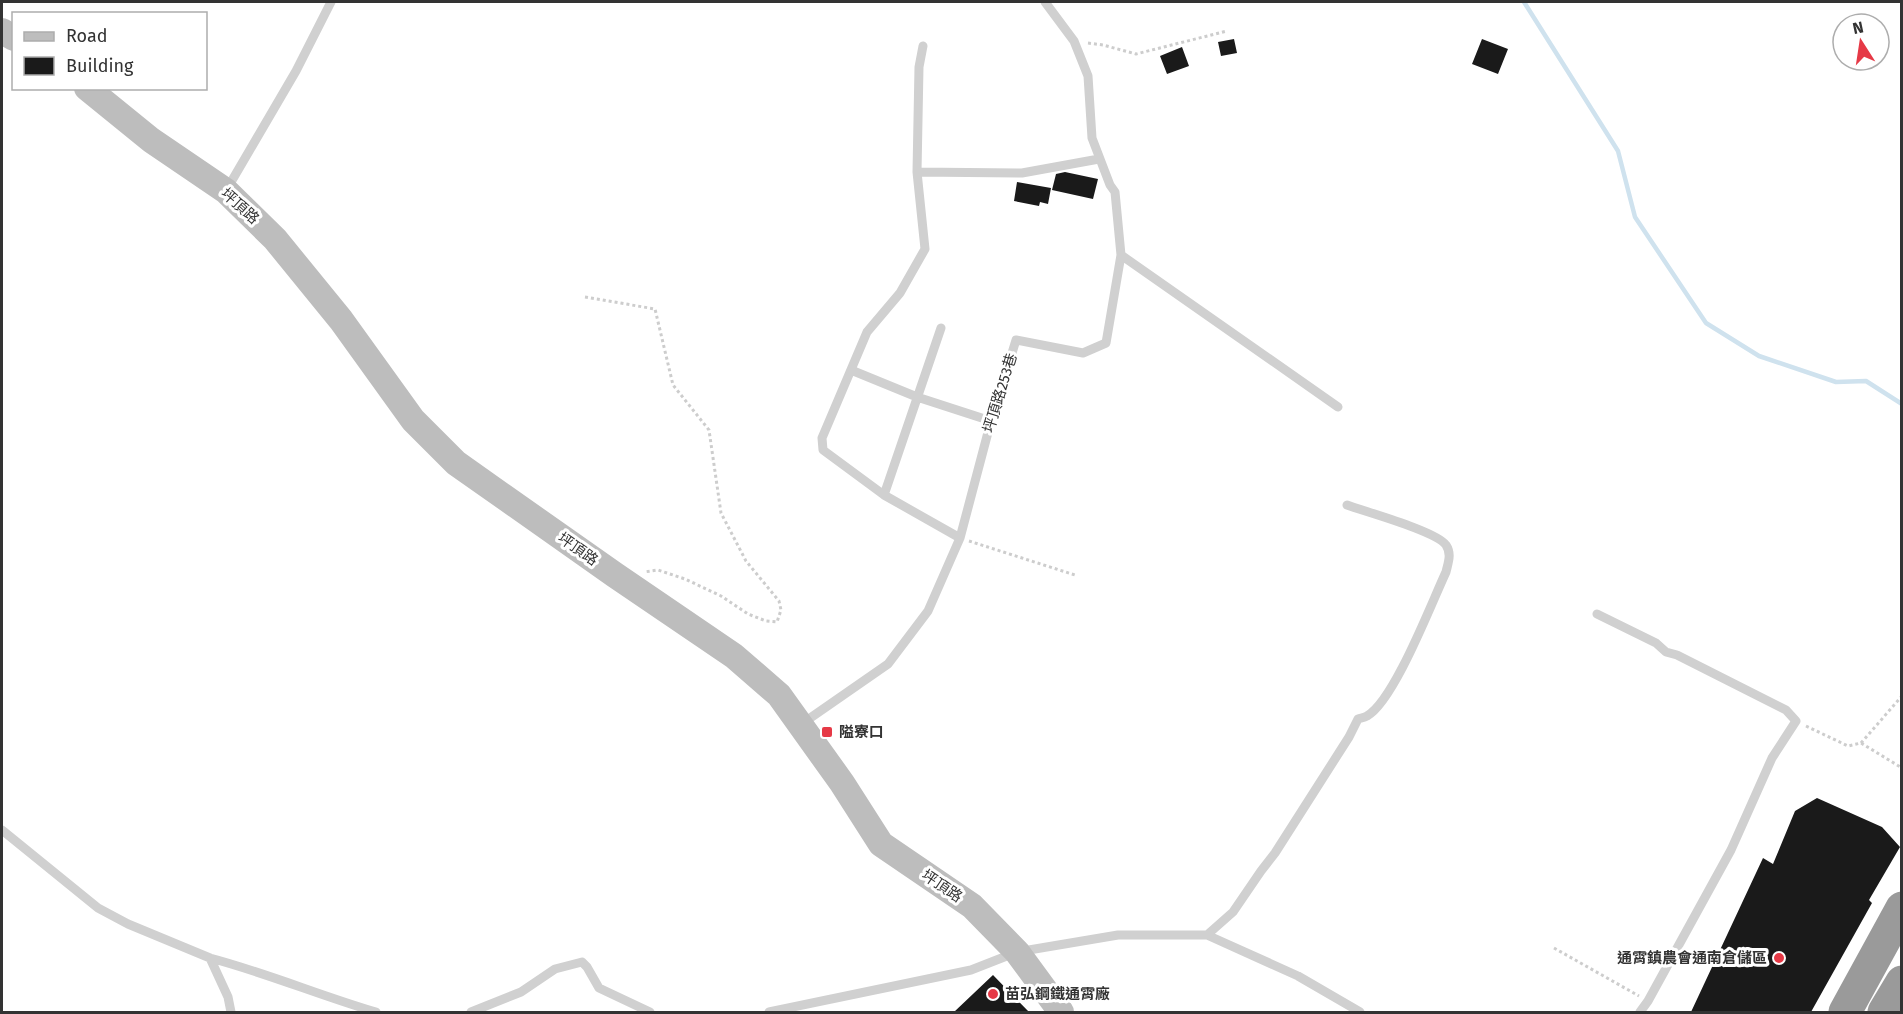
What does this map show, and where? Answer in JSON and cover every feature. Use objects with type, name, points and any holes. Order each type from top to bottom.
[{"type":"highway","points":[[1845,1012],[1902,908]]},
{"type":"highway","points":[[1884,1012],[1902,982]]},
{"type":"street","name":"坪頂路","points":[[89,90],[151,140],[226,192],[275,239],[341,320],[412,420],[456,463],[735,656],[779,695],[842,783],[880,844],[972,906],[1017,952],[1061,1012]]},
{"type":"lane","points":[[226,192],[296,71],[331,2]]},
{"type":"lane","name":"坪頂路253巷","points":[[801,725],[888,664],[928,611],[960,538],[991,421],[1016,340],[1083,353],[1106,343],[1121,255],[1115,192],[1110,185],[1092,138],[1088,76],[1074,41],[1045,2]]},
{"type":"lane","points":[[923,46],[919,67],[918,172],[925,249],[900,293],[867,332],[822,438],[823,450],[884,495],[960,538]]},
{"type":"lane","points":[[918,172],[1022,172],[1099,159]]},
{"type":"lane","points":[[1121,255],[1338,407]]},
{"type":"lane","points":[[884,495],[941,328]]},
{"type":"lane","points":[[851,370],[917,397],[991,421]]},
{"type":"lane","points":[[1207,934],[1233,912],[1304,808],[1358,719],[1367,716],[1377,707],[1396,681],[1446,572],[1450,554],[1445,544],[1438,539],[1347,505]]},
{"type":"lane","points":[[1597,614],[1656,643],[1666,652],[1677,655],[1786,710],[1796,721],[1772,758],[1731,850],[1640,1012]]},
{"type":"lane","points":[[2,830],[99,908],[128,924],[210,958],[376,1012]]},
{"type":"lane","points":[[769,1012],[971,970],[1017,952],[1118,934],[1207,934],[1298,976],[1360,1012]]},
{"type":"lane","points":[[210,958],[228,997],[231,1012]]},
{"type":"lane","points":[[471,1012],[521,992],[555,969],[582,962],[588,967],[599,988],[650,1012]]},
{"type":"path","points":[[1074,41],[1103,45],[1136,54],[1227,31]]},
{"type":"path","points":[[585,297],[655,309],[673,385],[709,430],[721,513],[746,561],[779,601],[781,610],[777,622],[766,621],[748,614],[721,596],[685,579],[658,570],[615,575]]},
{"type":"path","points":[[960,538],[1075,575]]},
{"type":"path","points":[[1796,721],[1848,746],[1861,743],[1902,696]]},
{"type":"path","points":[[1861,743],[1902,768]]},
{"type":"path","points":[[1554,948],[1648,1001]]},
{"type":"building","points":[[1234,39],[1237,53],[1221,56],[1218,42]]},
{"type":"building","points":[[1482,39],[1508,49],[1498,74],[1472,64]]},
{"type":"building","points":[[1182,47],[1189,66],[1167,74],[1160,56]]},
{"type":"building","points":[[1065,172],[1098,179],[1093,199],[1052,190],[1056,174]]},
{"type":"building","points":[[1017,182],[1051,188],[1048,204],[1040,202],[1039,206],[1014,201]]},
{"type":"building","name":"通霄鎮農會通南倉儲區","points":[[1817,798],[1882,827],[1900,847],[1869,900],[1872,903],[1811,1012],[1691,1012],[1763,858],[1773,864],[1795,811]]},
{"type":"building","name":"苗弘鋼鐵通霄廠","points":[[993,975],[1029,1012],[954,1012]]},
{"type":"waterway","points":[[1524,2],[1618,151],[1635,217],[1706,323],[1759,356],[1836,382],[1866,381],[1902,404]]},
{"type":"place","name":"隘寮口","points":[[827,732]]},
{"type":"place","name":"通霄鎮農會通南倉儲區","points":[[1779,958]]},
{"type":"place","name":"苗弘鋼鐵通霄廠","points":[[993,994]]}]
